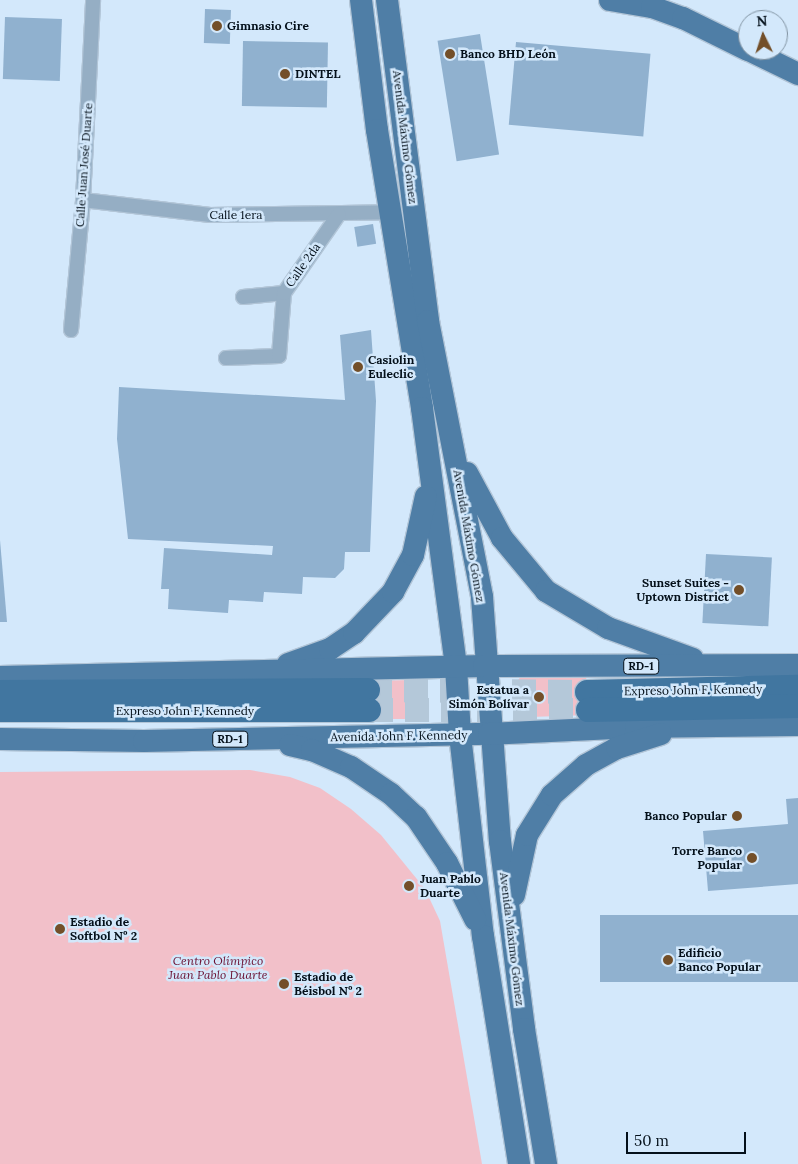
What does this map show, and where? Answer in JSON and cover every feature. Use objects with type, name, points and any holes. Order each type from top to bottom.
[{"type":"highway","name":"Expreso John F. Kennedy","points":[[798,687],[588,701],[798,706]]},
{"type":"highway","name":"Expreso John F. Kennedy","points":[[0,692],[369,700],[0,710]]},
{"type":"main road","name":"Avenida Máximo Gómez","points":[[361,0],[428,457],[456,668],[460,735],[483,936],[519,1164]]},
{"type":"main road","name":"Avenida Máximo Gómez","points":[[387,0],[428,321],[482,598],[484,666],[490,734],[512,930],[546,1164]]},
{"type":"main road","points":[[610,0],[651,4],[738,45]]},
{"type":"main road","points":[[769,60],[798,74]]},
{"type":"main road","points":[[452,443],[502,538],[546,591],[608,628],[680,656],[723,665]]},
{"type":"main road","points":[[241,672],[295,663],[330,649],[354,633],[393,592],[413,554],[420,529],[428,457]]},
{"type":"main road","name":"RD-1","points":[[0,677],[484,666],[798,665]]},
{"type":"main road","name":"Avenida John F. Kennedy","points":[[0,739],[460,735],[798,725]]},
{"type":"main road","points":[[512,930],[516,877],[527,835],[552,795],[586,765],[617,748],[657,734],[725,726]]},
{"type":"main road","points":[[257,738],[312,750],[351,767],[391,794],[431,837],[483,936]]},
{"type":"street","name":"Calle Juan José Duarte","points":[[71,330],[82,200],[93,0]]},
{"type":"street","name":"Calle 1era","points":[[82,200],[210,215],[391,212]]},
{"type":"street","name":"Calle 2da","points":[[226,358],[276,358],[282,352],[284,294],[339,214]]},
{"type":"street","points":[[244,297],[284,294]]},
{"type":"green space","points":[[522,675],[586,675],[589,715],[530,717],[518,707],[514,697],[515,684]]},
{"type":"green space","points":[[410,680],[424,689],[425,706],[418,719],[373,719],[373,681]]},
{"type":"green space","name":"Centro Olímpico Juan Pablo Duarte","points":[[250,770],[290,777],[320,788],[351,809],[381,835],[425,889],[440,921],[482,1164],[0,1164],[0,772]]},
{"type":"building","name":"Gimnasio Cire","points":[[205,9],[231,10],[230,44],[204,43]]},
{"type":"building","points":[[5,17],[62,19],[60,81],[3,79]]},
{"type":"building","points":[[480,34],[499,154],[457,161],[438,41]]},
{"type":"building","name":"DINTEL","points":[[243,41],[328,42],[327,107],[242,106]]},
{"type":"building","points":[[516,42],[650,54],[643,136],[509,125]]},
{"type":"building","points":[[373,224],[376,244],[357,247],[354,227]]},
{"type":"building","points":[[371,330],[376,401],[370,552],[345,552],[344,569],[335,578],[303,577],[302,594],[264,592],[263,602],[229,600],[228,613],[168,609],[169,589],[161,589],[164,548],[272,555],[273,546],[128,539],[117,439],[119,387],[345,400],[340,335]]},
{"type":"building","points":[[0,540],[7,622],[0,622]]},
{"type":"building","name":"Sunset Suites - Uptown District","points":[[706,554],[772,557],[768,626],[702,623]]},
{"type":"building","name":"Torre Banco Popular","points":[[798,798],[798,884],[708,891],[703,831],[788,824],[786,799]]},
{"type":"building","points":[[600,915],[798,915],[798,982],[600,982]]},
{"type":"tunnel","points":[[368,690],[587,692]]},
{"type":"tunnel","points":[[369,710],[588,710]]},
{"type":"place","name":"Gimnasio Cire","points":[[217,26]]},
{"type":"place","name":"Banco BHD León","points":[[450,54]]},
{"type":"place","name":"DINTEL","points":[[285,74]]},
{"type":"place","name":"Casiolin Euleclic","points":[[358,367]]},
{"type":"place","name":"Sunset Suites - Uptown District","points":[[739,590]]},
{"type":"place","name":"Estatua a Simón Bolívar","points":[[539,697]]},
{"type":"place","name":"Banco Popular","points":[[737,816]]},
{"type":"place","name":"Torre Banco Popular","points":[[752,858]]},
{"type":"place","name":"Juan Pablo Duarte","points":[[409,886]]},
{"type":"place","name":"Estadio de Softbol Nº 2","points":[[60,929]]},
{"type":"place","name":"Edificio Banco Popular","points":[[668,960]]},
{"type":"place","name":"Estadio de Béisbol Nº 2","points":[[284,984]]}]
